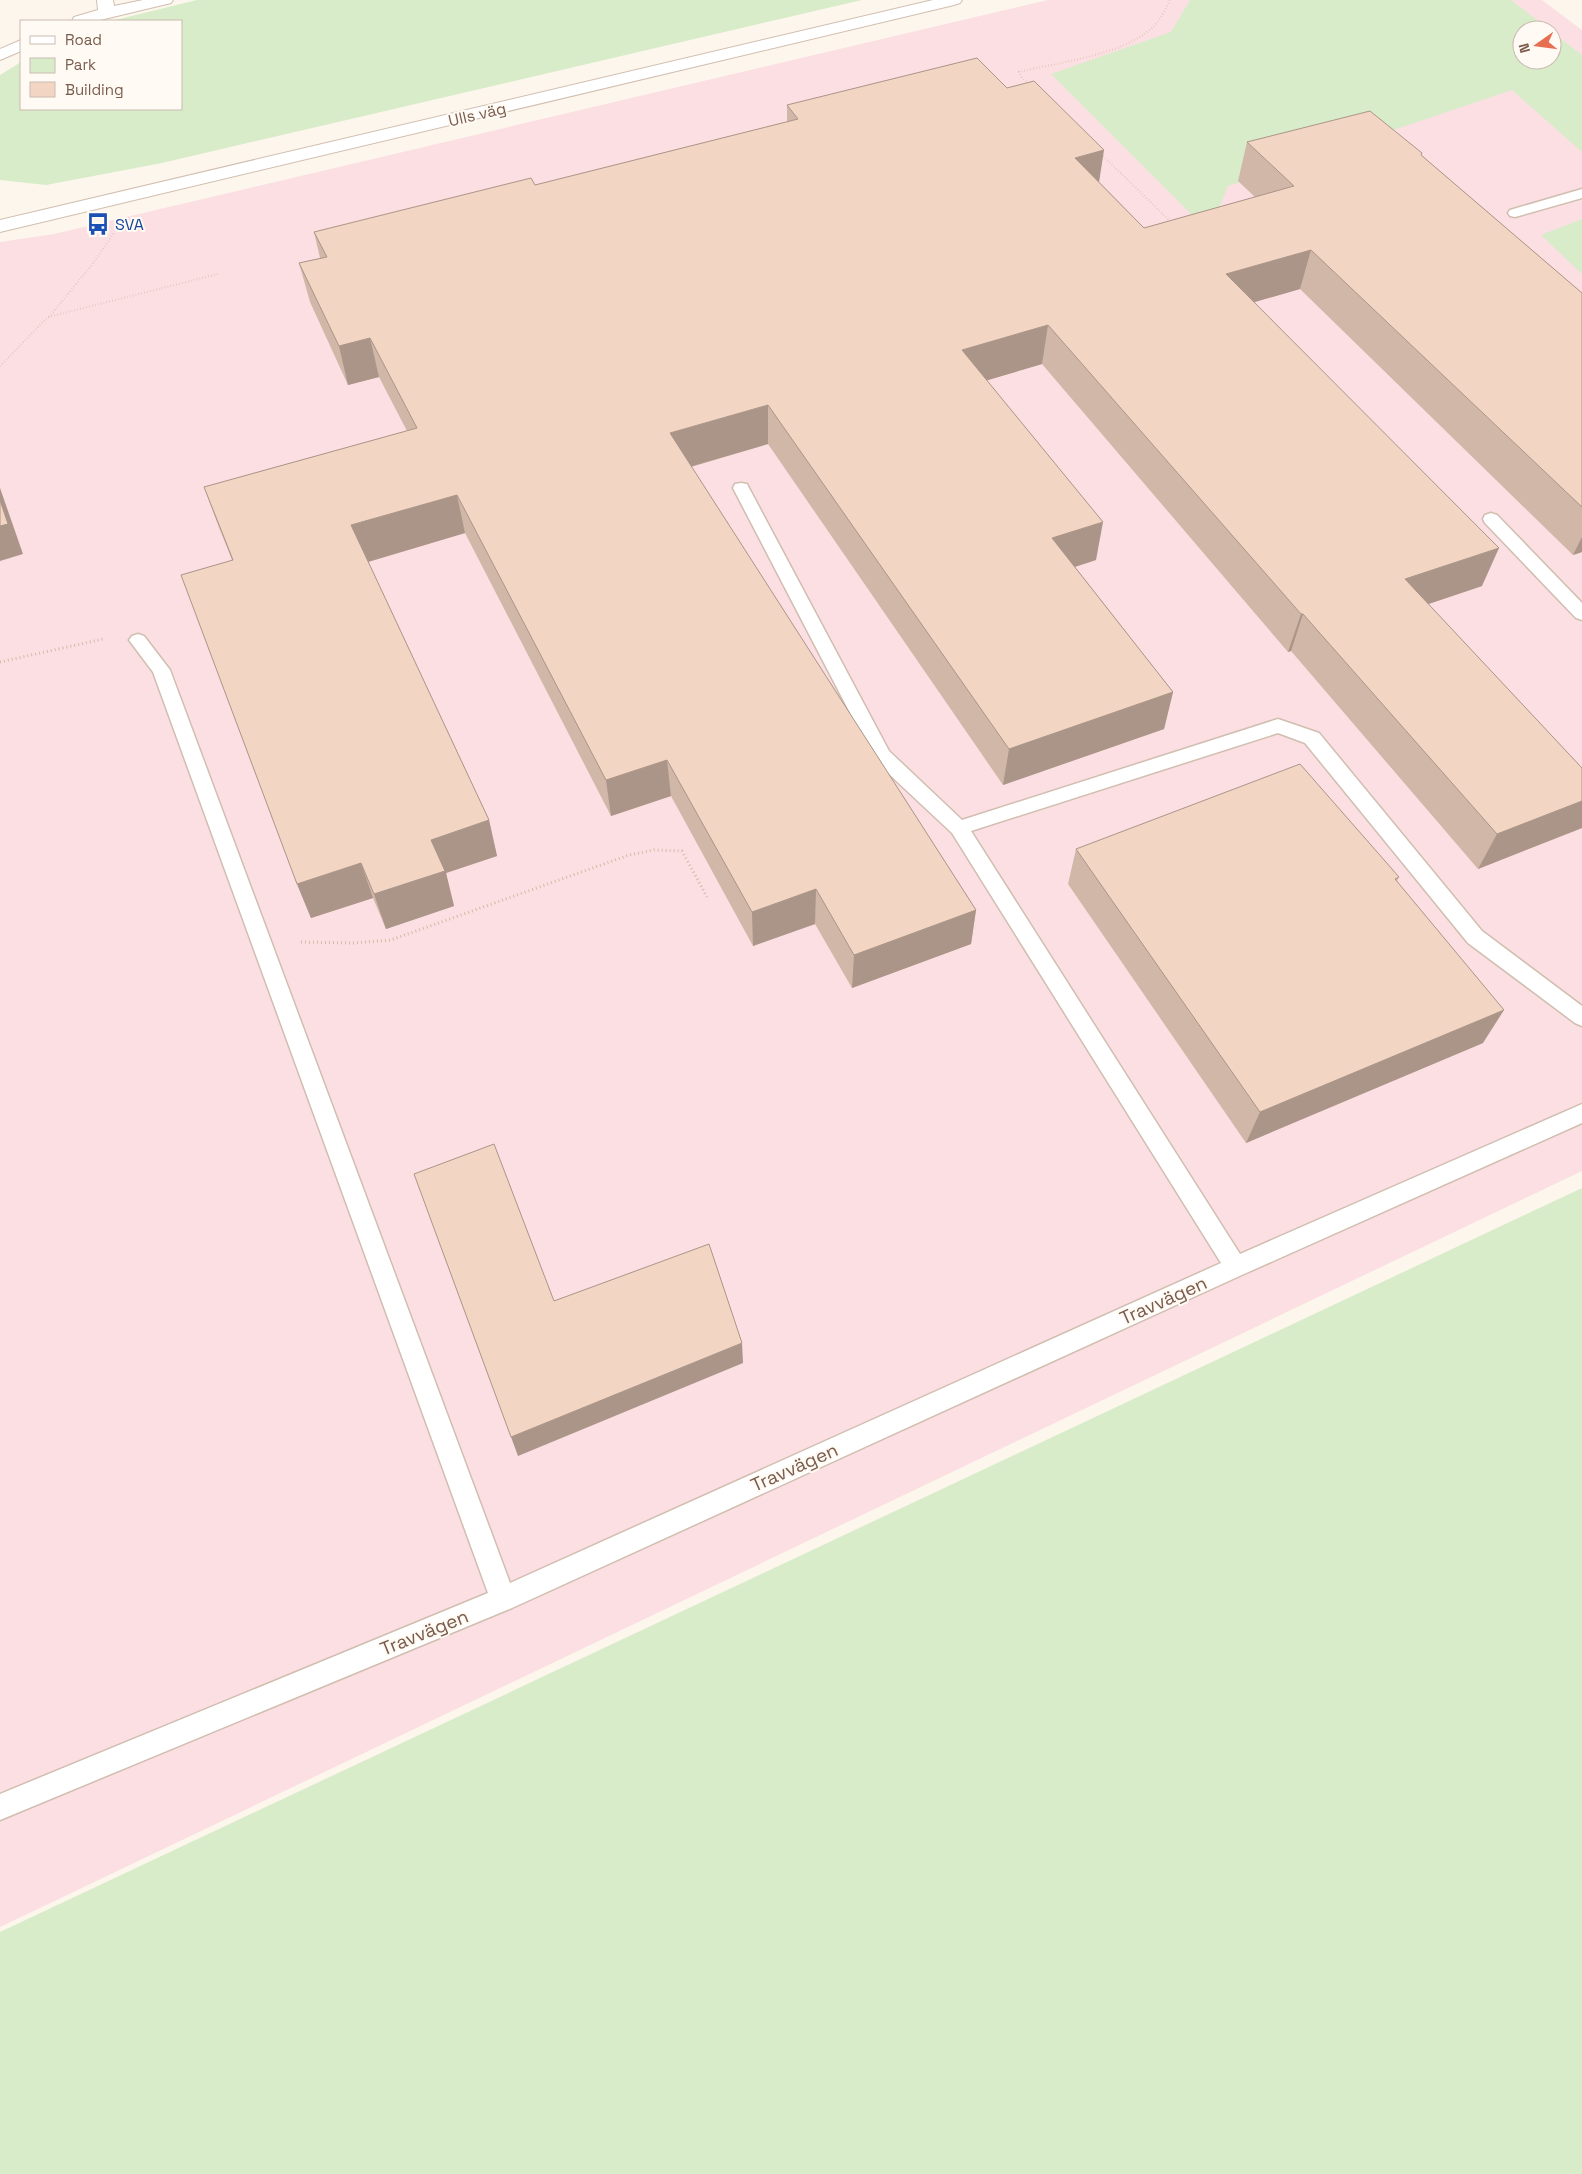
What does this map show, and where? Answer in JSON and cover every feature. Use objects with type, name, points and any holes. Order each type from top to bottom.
[{"type":"street","points":[[82,20],[105,6],[165,0]]},
{"type":"street","name":"Ulls väg","points":[[0,226],[954,0]]},
{"type":"street","points":[[0,55],[20,45]]},
{"type":"lane","points":[[1515,213],[1582,193]]},
{"type":"lane","points":[[741,488],[882,756],[959,828],[1236,1267]]},
{"type":"lane","points":[[1492,519],[1582,614]]},
{"type":"lane","points":[[138,640],[161,670],[503,1599]]},
{"type":"lane","points":[[959,828],[1278,726],[1312,738],[1475,937],[1582,1017]]},
{"type":"lane","name":"Travvägen","points":[[0,1807],[503,1599],[1236,1267],[1582,1113]]},
{"type":"path","points":[[1033,87],[1022,78],[1019,72],[1104,50],[1137,38],[1150,30],[1160,18],[1170,0]]},
{"type":"path","points":[[1100,154],[1176,227]]},
{"type":"path","points":[[0,366],[48,318],[92,266],[125,218],[138,194]]},
{"type":"path","points":[[48,318],[218,274]]},
{"type":"path","points":[[0,662],[108,637],[138,640]]},
{"type":"path","points":[[260,940],[353,943],[391,940],[629,855],[654,850],[682,851],[707,897]]},
{"type":"shaded area","points":[[1048,0],[1542,0],[1582,30],[1582,1171],[0,1927],[0,242],[54,234]]},
{"type":"green space","points":[[197,0],[862,0],[162,163],[46,185],[0,180],[0,75],[20,63],[20,110],[182,110],[182,20],[115,20]]},
{"type":"green space","points":[[1190,0],[1511,0],[1537,20],[1512,20],[1512,70],[1562,70],[1562,40],[1582,55],[1582,152],[1512,90],[1228,186],[1209,232],[1051,74],[1171,32]]},
{"type":"green space","points":[[1582,219],[1582,274],[1541,235]]},
{"type":"green space","points":[[1582,1188],[1582,2174],[0,2174],[0,1932]]},
{"type":"building","points":[[977,58],[1007,88],[1034,81],[1104,150],[1075,158],[1144,228],[1294,186],[1247,142],[1370,111],[1422,153],[1421,155],[1582,293],[1582,507],[1311,250],[1226,274],[1499,548],[1405,579],[1582,768],[1582,801],[1497,834],[1048,325],[962,350],[1103,522],[1052,538],[1173,692],[1009,749],[768,405],[670,433],[976,910],[854,955],[816,889],[752,912],[667,760],[606,780],[457,495],[351,525],[489,820],[431,840],[445,871],[374,894],[361,863],[297,884],[181,575],[233,560],[204,487],[417,428],[370,338],[339,346],[299,263],[327,257],[314,232],[531,178],[535,185],[798,119],[787,105]]},
{"type":"building","points":[[0,500],[8,524],[0,526]]},
{"type":"building","points":[[1300,764],[1399,877],[1395,879],[1504,1010],[1260,1112],[1076,849]]},
{"type":"building","points":[[494,1144],[554,1301],[709,1244],[742,1343],[511,1437],[414,1174]]},
{"type":"place","name":"SVA","points":[[98,224]]}]
